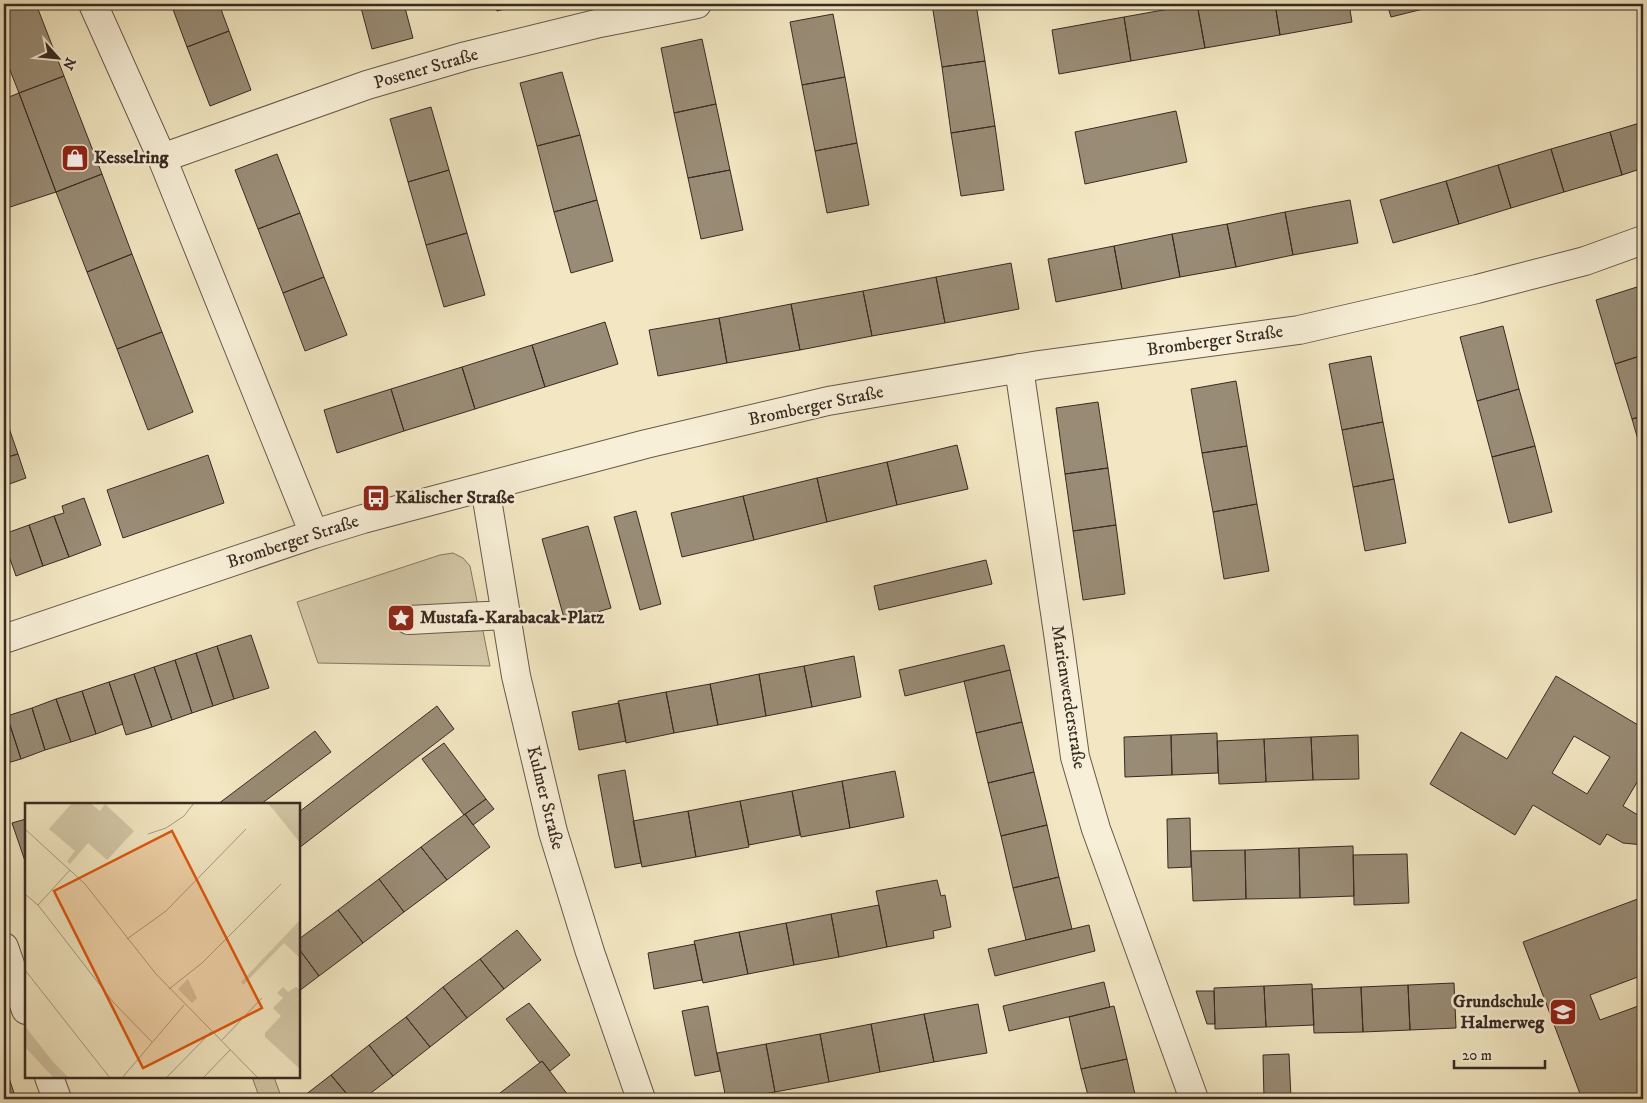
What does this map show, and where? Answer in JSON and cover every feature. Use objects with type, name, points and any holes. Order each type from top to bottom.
[{"type":"street","points":[[93,4],[162,158],[314,534]]},
{"type":"street","name":"Posener Straße","points":[[162,158],[376,82],[466,56],[600,23],[697,4]]},
{"type":"street","name":"Bromberger Straße","points":[[5,634],[362,519],[646,444],[828,401],[1019,368],[1299,330],[1477,289],[1585,261],[1643,240]]},
{"type":"street","name":"Marienwerderstraße","points":[[1019,368],[1075,757],[1096,829],[1194,1099]]},
{"type":"street","name":"Kulmer Straße","points":[[484,487],[516,676],[553,832],[590,952],[641,1099]]},
{"type":"street","points":[[409,620],[505,615]]},
{"type":"street","points":[[4,947],[25,1007]]},
{"type":"street","points":[[49,1078],[57,1099]]},
{"type":"shaded area","points":[[453,553],[463,558],[470,566],[490,666],[318,663],[297,602],[440,555]]},
{"type":"shaded area","points":[[252,1078],[274,1078],[282,1099],[260,1099]]},
{"type":"building","points":[[21,4],[36,4],[64,76],[19,93],[4,55],[4,10]]},
{"type":"building","points":[[171,4],[219,4],[229,31],[187,47]]},
{"type":"building","points":[[360,4],[404,4],[413,38],[372,49]]},
{"type":"building","points":[[495,4],[524,4],[497,11]]},
{"type":"building","points":[[932,4],[976,4],[985,61],[942,67]]},
{"type":"building","points":[[1197,4],[1205,48],[1131,61],[1124,17]]},
{"type":"building","points":[[1197,4],[1275,4],[1280,35],[1205,48]]},
{"type":"building","points":[[1275,4],[1349,4],[1352,22],[1280,35]]},
{"type":"building","points":[[1387,4],[1443,4],[1391,17]]},
{"type":"building","points":[[833,14],[845,77],[802,85],[790,22]]},
{"type":"building","points":[[1124,17],[1131,61],[1059,74],[1052,30]]},
{"type":"building","points":[[229,31],[251,90],[210,106],[187,47]]},
{"type":"building","points":[[702,39],[716,104],[674,113],[661,48]]},
{"type":"building","points":[[985,61],[995,126],[951,133],[942,67]]},
{"type":"building","points":[[562,72],[580,135],[537,146],[520,83]]},
{"type":"building","points":[[64,76],[102,174],[56,192],[19,93]]},
{"type":"building","points":[[845,77],[857,143],[815,151],[802,85]]},
{"type":"building","points":[[19,93],[56,192],[4,209],[4,99]]},
{"type":"building","points":[[716,104],[730,170],[688,178],[674,113]]},
{"type":"building","points":[[431,107],[449,170],[408,182],[390,119]]},
{"type":"building","points":[[1176,111],[1187,162],[1085,184],[1075,132]]},
{"type":"building","points":[[1643,122],[1643,168],[1622,175],[1610,132]]},
{"type":"building","points":[[995,126],[1004,190],[961,196],[951,133]]},
{"type":"building","points":[[1610,132],[1622,175],[1564,192],[1551,149]]},
{"type":"building","points":[[580,135],[597,200],[554,212],[537,146]]},
{"type":"building","points":[[857,143],[869,205],[827,213],[815,151]]},
{"type":"building","points":[[1551,149],[1564,192],[1511,208],[1498,165]]},
{"type":"building","points":[[277,154],[300,213],[258,229],[235,170]]},
{"type":"building","points":[[1498,165],[1511,208],[1459,224],[1446,181]]},
{"type":"building","points":[[449,170],[467,233],[426,245],[408,182]]},
{"type":"building","points":[[730,170],[743,230],[701,239],[688,178]]},
{"type":"building","points":[[102,174],[132,254],[87,272],[56,192]]},
{"type":"building","points":[[1446,181],[1459,224],[1393,243],[1380,200]]},
{"type":"building","points":[[597,200],[613,261],[571,273],[554,212]]},
{"type":"building","points":[[1350,200],[1358,243],[1293,255],[1285,212]]},
{"type":"building","points":[[1285,212],[1293,255],[1236,267],[1227,224]]},
{"type":"building","points":[[300,213],[324,277],[283,293],[258,229]]},
{"type":"building","points":[[1227,224],[1236,267],[1180,277],[1172,234]]},
{"type":"building","points":[[467,233],[485,295],[444,307],[426,245]]},
{"type":"building","points":[[1172,234],[1180,277],[1122,289],[1114,246]]},
{"type":"building","points":[[1114,246],[1122,289],[1056,302],[1048,259]]},
{"type":"building","points":[[132,254],[162,332],[117,349],[87,272]]},
{"type":"building","points":[[1011,263],[1019,309],[945,323],[936,277]]},
{"type":"building","points":[[324,277],[347,335],[305,351],[283,293]]},
{"type":"building","points":[[936,277],[945,323],[872,336],[863,291]]},
{"type":"building","points":[[1637,287],[1643,308],[1643,355],[1615,364],[1596,300]]},
{"type":"building","points":[[863,291],[872,336],[800,350],[791,304]]},
{"type":"building","points":[[791,304],[800,350],[727,363],[719,318]]},
{"type":"building","points":[[719,318],[727,363],[658,376],[649,330]]},
{"type":"building","points":[[605,322],[618,364],[545,387],[532,345]]},
{"type":"building","points":[[1503,326],[1519,389],[1477,401],[1460,337]]},
{"type":"building","points":[[162,332],[193,412],[148,430],[117,349]]},
{"type":"building","points":[[532,345],[545,387],[475,409],[462,367]]},
{"type":"building","points":[[1643,355],[1643,416],[1632,419],[1615,364]]},
{"type":"building","points":[[1371,356],[1383,422],[1342,430],[1329,364]]},
{"type":"building","points":[[462,367],[475,409],[404,431],[391,389]]},
{"type":"building","points":[[1236,381],[1247,446],[1202,453],[1191,389]]},
{"type":"building","points":[[391,389],[404,431],[337,453],[324,410]]},
{"type":"building","points":[[1519,389],[1535,446],[1492,457],[1477,401]]},
{"type":"building","points":[[1098,402],[1108,468],[1065,474],[1056,408]]},
{"type":"building","points":[[1643,416],[1643,457],[1632,419]]},
{"type":"building","points":[[1383,422],[1394,479],[1353,487],[1342,430]]},
{"type":"building","points":[[9,428],[18,454],[4,458],[4,430]]},
{"type":"building","points":[[957,445],[968,489],[897,505],[887,462]]},
{"type":"building","points":[[1247,446],[1257,504],[1213,512],[1202,453]]},
{"type":"building","points":[[1535,446],[1552,512],[1509,523],[1492,457]]},
{"type":"building","points":[[18,454],[26,478],[4,486],[4,458]]},
{"type":"building","points":[[208,455],[224,503],[123,538],[107,490]]},
{"type":"building","points":[[887,462],[897,505],[827,522],[817,478]]},
{"type":"building","points":[[1108,468],[1116,525],[1073,531],[1065,474]]},
{"type":"building","points":[[817,478],[827,522],[754,540],[743,496]]},
{"type":"building","points":[[1394,479],[1406,543],[1365,551],[1353,487]]},
{"type":"building","points":[[743,496],[754,540],[682,557],[671,513]]},
{"type":"building","points":[[84,498],[101,545],[69,557],[54,516],[64,513],[62,506]]},
{"type":"building","points":[[1257,504],[1269,571],[1224,579],[1213,512]]},
{"type":"building","points":[[636,511],[661,604],[640,610],[614,517]]},
{"type":"building","points":[[54,516],[69,557],[43,566],[29,525]]},
{"type":"building","points":[[29,525],[43,566],[16,576],[4,542],[4,534]]},
{"type":"building","points":[[1116,525],[1125,594],[1083,600],[1073,531]]},
{"type":"building","points":[[588,526],[611,608],[587,615],[586,611],[564,618],[542,539]]},
{"type":"building","points":[[986,560],[992,584],[879,610],[874,586]]},
{"type":"building","points":[[251,635],[269,688],[234,699],[217,646]]},
{"type":"building","points":[[1004,645],[1010,670],[905,696],[899,670]]},
{"type":"building","points":[[217,646],[234,699],[213,706],[196,653]]},
{"type":"building","points":[[196,653],[213,706],[192,713],[175,660]]},
{"type":"building","points":[[854,656],[861,697],[812,707],[804,666]]},
{"type":"building","points":[[175,660],[192,713],[172,720],[154,667]]},
{"type":"building","points":[[804,666],[812,707],[766,716],[759,674]]},
{"type":"building","points":[[154,667],[172,720],[152,727],[134,674]]},
{"type":"building","points":[[1010,670],[1022,722],[976,733],[964,681]]},
{"type":"building","points":[[134,674],[152,727],[126,735],[109,682]]},
{"type":"building","points":[[759,674],[766,716],[718,725],[710,684]]},
{"type":"building","points":[[1556,676],[1643,728],[1643,772],[1623,806],[1636,814],[1643,814],[1643,845],[1623,843],[1607,834],[1600,845],[1533,805],[1515,835],[1430,784],[1461,732],[1507,759]],"holes":[[[1574,736],[1610,757],[1587,794],[1552,773]]]},
{"type":"building","points":[[109,682],[123,724],[96,734],[82,691]]},
{"type":"building","points":[[710,684],[718,725],[674,733],[666,692]]},
{"type":"building","points":[[82,691],[96,734],[71,742],[56,699]]},
{"type":"building","points":[[666,692],[674,733],[626,743],[618,701]]},
{"type":"building","points":[[56,699],[71,742],[45,750],[32,708]]},
{"type":"building","points":[[619,703],[626,741],[579,750],[572,712]]},
{"type":"building","points":[[437,706],[454,729],[300,847],[300,811]]},
{"type":"building","points":[[32,708],[45,750],[21,759],[7,716]]},
{"type":"building","points":[[7,716],[21,759],[4,764],[4,717]]},
{"type":"building","points":[[1022,722],[1034,772],[988,783],[976,733]]},
{"type":"building","points":[[315,731],[331,752],[262,803],[219,803]]},
{"type":"building","points":[[1217,733],[1218,773],[1172,775],[1171,735]]},
{"type":"building","points":[[1171,735],[1172,775],[1125,777],[1124,737]]},
{"type":"building","points":[[1358,735],[1359,779],[1313,780],[1311,737]]},
{"type":"building","points":[[1311,737],[1313,780],[1266,782],[1264,739]]},
{"type":"building","points":[[1264,739],[1266,782],[1219,784],[1217,741]]},
{"type":"building","points":[[444,743],[486,799],[464,815],[422,759]]},
{"type":"building","points":[[625,770],[641,863],[615,868],[598,775]]},
{"type":"building","points":[[895,771],[904,817],[850,828],[842,781]]},
{"type":"building","points":[[1034,772],[1047,825],[1001,836],[988,783]]},
{"type":"building","points":[[842,781],[850,828],[801,837],[792,791]]},
{"type":"building","points":[[792,791],[800,835],[749,845],[740,801]]},
{"type":"building","points":[[486,799],[494,809],[473,825],[465,814]]},
{"type":"building","points":[[740,801],[749,847],[696,857],[688,811]]},
{"type":"building","points":[[688,811],[696,857],[642,867],[633,821]]},
{"type":"building","points":[[465,814],[490,847],[447,880],[421,847]]},
{"type":"building","points":[[1190,818],[1191,867],[1168,868],[1167,819]]},
{"type":"building","points":[[25,819],[25,861],[12,823]]},
{"type":"building","points":[[1047,825],[1059,877],[1013,888],[1001,836]]},
{"type":"building","points":[[1353,846],[1354,896],[1300,898],[1299,848]]},
{"type":"building","points":[[421,847],[447,880],[404,912],[379,879]]},
{"type":"building","points":[[1299,848],[1300,898],[1246,899],[1245,850]]},
{"type":"building","points":[[1245,850],[1246,899],[1193,901],[1191,851]]},
{"type":"building","points":[[1407,854],[1409,903],[1354,905],[1353,855]]},
{"type":"building","points":[[1059,877],[1072,929],[1026,940],[1013,888]]},
{"type":"building","points":[[379,879],[404,912],[363,943],[338,910]]},
{"type":"building","points":[[937,880],[941,896],[945,895],[951,927],[933,931],[934,938],[887,947],[876,891]]},
{"type":"building","points":[[1643,897],[1643,975],[1590,995],[1600,1020],[1641,1005],[1643,1012],[1643,1099],[1582,1099],[1523,942]]},
{"type":"building","points":[[879,905],[887,947],[839,957],[831,914]]},
{"type":"building","points":[[338,910],[363,943],[319,976],[300,950],[300,938]]},
{"type":"building","points":[[831,914],[839,957],[794,965],[786,923]]},
{"type":"building","points":[[786,923],[794,965],[748,974],[739,932]]},
{"type":"building","points":[[1089,925],[1095,951],[995,976],[988,949]]},
{"type":"building","points":[[517,930],[541,960],[504,989],[480,959]]},
{"type":"building","points":[[739,932],[748,974],[703,983],[694,941]]},
{"type":"building","points":[[695,944],[702,980],[654,989],[648,953]]},
{"type":"building","points":[[300,950],[319,976],[300,990]]},
{"type":"building","points":[[480,959],[504,989],[467,1018],[443,987]]},
{"type":"building","points":[[1104,982],[1110,1007],[1009,1031],[1003,1006]]},
{"type":"building","points":[[1454,983],[1456,1028],[1410,1030],[1408,985]]},
{"type":"building","points":[[1312,984],[1314,1025],[1266,1027],[1264,986]]},
{"type":"building","points":[[1408,985],[1410,1030],[1363,1032],[1361,987]]},
{"type":"building","points":[[1264,986],[1266,1027],[1215,1029],[1214,988]]},
{"type":"building","points":[[443,987],[467,1018],[430,1047],[406,1017]]},
{"type":"building","points":[[1361,987],[1363,1032],[1314,1033],[1312,989]]},
{"type":"building","points":[[1196,991],[1214,991],[1215,1024],[1207,1024]]},
{"type":"building","points":[[529,1003],[570,1055],[550,1071],[542,1061],[540,1063],[506,1019]]},
{"type":"building","points":[[978,1004],[987,1053],[934,1062],[924,1014]]},
{"type":"building","points":[[708,1006],[720,1071],[695,1076],[682,1011]]},
{"type":"building","points":[[1114,1006],[1127,1059],[1081,1069],[1069,1017]]},
{"type":"building","points":[[924,1014],[934,1062],[880,1072],[871,1024]]},
{"type":"building","points":[[406,1017],[430,1047],[393,1076],[369,1045]]},
{"type":"building","points":[[871,1024],[880,1072],[829,1082],[820,1034]]},
{"type":"building","points":[[820,1034],[829,1082],[775,1092],[766,1044]]},
{"type":"building","points":[[766,1044],[775,1092],[739,1099],[726,1099],[717,1053]]},
{"type":"building","points":[[369,1045],[393,1076],[363,1099],[351,1099],[331,1075]]},
{"type":"building","points":[[1289,1054],[1291,1099],[1264,1099],[1263,1055]]},
{"type":"building","points":[[1127,1059],[1136,1099],[1089,1099],[1081,1069]]},
{"type":"building","points":[[542,1061],[571,1099],[504,1099],[500,1093]]},
{"type":"building","points":[[4,1063],[16,1099],[4,1099]]},
{"type":"building","points":[[331,1075],[351,1099],[300,1099]]},
{"type":"place","name":"Kesselring","points":[[75,158]]},
{"type":"place","name":"Kalischer Straße","points":[[376,498]]},
{"type":"place","name":"Mustafa-Karabacak-Platz","points":[[401,618]]},
{"type":"place","name":"Grundschule Halmerweg","points":[[1563,1012]]}]
